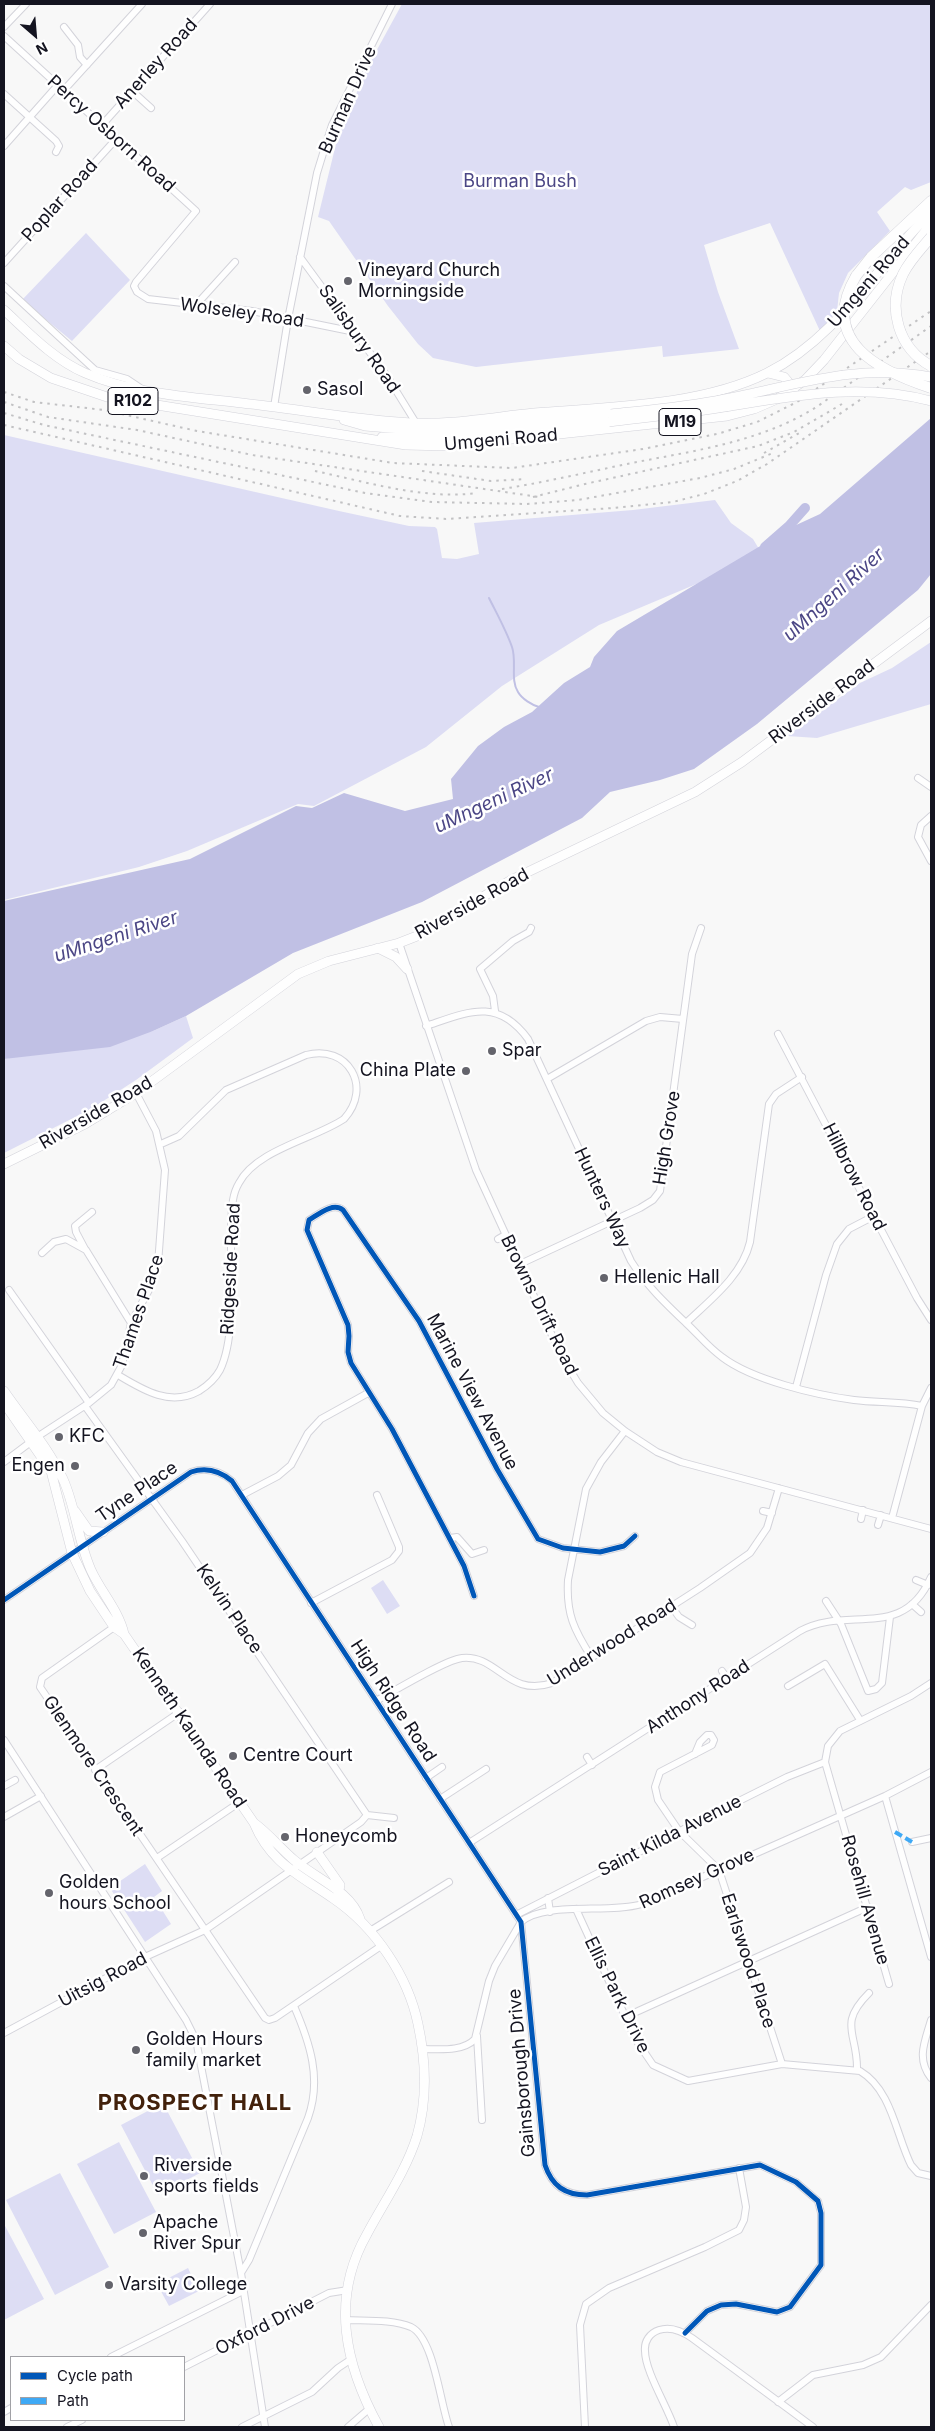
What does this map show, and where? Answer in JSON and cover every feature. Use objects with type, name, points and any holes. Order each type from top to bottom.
[{"type":"highway","points":[[931,201],[863,266],[848,290],[844,309],[850,336],[864,356],[889,372],[931,388]]},
{"type":"highway","points":[[931,237],[903,275],[897,290],[896,309],[898,326],[906,343],[931,366]]},
{"type":"main road","name":"Umgeni Road","points":[[4,310],[55,356],[69,365],[104,380],[142,389],[338,416],[416,423],[613,406],[690,397],[728,390],[768,373],[794,357],[825,333],[905,238],[931,212]]},
{"type":"main road","name":"Umgeni Road","points":[[4,346],[19,359],[51,378],[107,397],[347,434],[393,444],[427,446],[517,439],[727,416],[754,409],[794,389],[824,360],[931,224]]},
{"type":"main road","points":[[347,434],[432,439],[610,418],[725,399],[845,373],[892,372],[931,377]]},
{"type":"main road","points":[[768,373],[784,377],[794,389]]},
{"type":"main road","points":[[338,416],[356,424],[426,431],[691,412],[836,390],[877,391],[931,401]]},
{"type":"main road","name":"Riverside Road","points":[[4,1164],[85,1124],[136,1093],[298,974],[329,961],[399,943],[417,936],[511,880],[695,792],[717,779],[931,621]]},
{"type":"main road","points":[[378,948],[396,957],[407,969]]},
{"type":"main road","name":"Kenneth Kaunda Road","points":[[4,1391],[35,1439],[51,1471],[72,1553],[124,1634],[180,1712],[276,1858],[290,1871],[357,1909],[360,1919],[381,1946],[409,1994],[418,2023],[422,2049],[423,2103],[417,2136],[406,2164],[358,2253],[348,2290],[345,2320],[350,2360],[369,2409],[377,2424]]},
{"type":"main road","name":"Kenneth Kaunda Road","points":[[4,1403],[58,1468],[72,1504],[81,1546],[94,1588]]},
{"type":"main road","points":[[72,1504],[87,1530],[94,1533],[103,1532]]},
{"type":"main road","name":"Kenneth Kaunda Road","points":[[254,1823],[337,1896]]},
{"type":"main road","points":[[317,1852],[339,1883],[337,1896]]},
{"type":"street","points":[[4,27],[26,4]]},
{"type":"street","points":[[64,90],[142,4]]},
{"type":"street","name":"Anerley Road","points":[[102,125],[210,4]]},
{"type":"street","name":"Burman Drive","points":[[274,406],[288,319],[317,173],[329,135],[392,4]]},
{"type":"street","points":[[64,27],[78,45],[80,57],[87,65]]},
{"type":"street","name":"Percy Osborn Road","points":[[4,36],[196,211],[186,226],[142,274],[134,286]]},
{"type":"street","points":[[4,146],[58,85]]},
{"type":"street","points":[[132,91],[151,108]]},
{"type":"street","points":[[4,94],[56,141],[59,146],[56,152]]},
{"type":"street","name":"Poplar Road","points":[[4,263],[117,138]]},
{"type":"street","name":"Salisbury Road","points":[[300,257],[387,376],[416,423]]},
{"type":"street","points":[[196,305],[235,262]]},
{"type":"street","points":[[4,286],[95,370],[126,379],[142,389]]},
{"type":"street","name":"Wolseley Road","points":[[134,286],[136,292],[148,298],[252,311],[348,329],[355,332]]},
{"type":"street","points":[[918,778],[931,787]]},
{"type":"street","points":[[931,816],[921,825],[918,837],[931,860]]},
{"type":"street","points":[[426,1026],[470,1012],[495,1011],[493,996],[480,969],[512,940],[529,932],[531,928]]},
{"type":"street","name":"High Grove","points":[[518,1265],[613,1221],[653,1200],[660,1191],[663,1180],[692,954],[701,928]]},
{"type":"street","name":"Browns Drift Road","points":[[399,943],[476,1170],[561,1355],[578,1383],[604,1413],[625,1431],[657,1452],[681,1462],[931,1529]]},
{"type":"street","name":"Hunters Way","points":[[495,1011],[522,1030],[641,1277],[665,1305],[721,1357],[740,1369],[761,1378],[796,1387],[854,1400],[897,1401],[922,1406]]},
{"type":"street","points":[[547,1079],[646,1021],[660,1016],[683,1019]]},
{"type":"street","name":"Hillbrow Road","points":[[778,1034],[922,1308],[931,1320]]},
{"type":"street","name":"Ridgeside Road","points":[[118,1375],[144,1390],[168,1397],[194,1393],[209,1384],[217,1375],[225,1354],[227,1341],[230,1311],[232,1206],[236,1188],[244,1175],[259,1162],[344,1119],[353,1107],[356,1098],[357,1086],[355,1076],[350,1067],[338,1057],[324,1053],[306,1055],[226,1090],[179,1136],[161,1144]]},
{"type":"street","points":[[686,1323],[733,1275],[745,1258],[750,1242],[769,1104],[776,1094],[802,1078]]},
{"type":"street","name":"Thames Place","points":[[4,1462],[106,1391],[118,1375],[131,1323],[150,1288],[158,1264],[165,1170],[161,1144],[151,1120],[136,1093]]},
{"type":"street","name":"Marine View Avenue","points":[[474,1596],[464,1566],[450,1538],[392,1429],[368,1393],[349,1358],[348,1325],[306,1230],[309,1220],[334,1207],[343,1210],[419,1321],[463,1406],[532,1531],[543,1542],[574,1549],[600,1552],[624,1546],[635,1536]]},
{"type":"street","points":[[92,1212],[75,1226],[76,1232],[131,1323]]},
{"type":"street","points":[[796,1387],[837,1244],[850,1229],[874,1216]]},
{"type":"street","points":[[591,1221],[594,1230]]},
{"type":"street","points":[[498,1238],[505,1235]]},
{"type":"street","points":[[42,1252],[54,1242],[66,1239],[86,1250]]},
{"type":"street","name":"Kelvin Place","points":[[9,1290],[367,1815]]},
{"type":"street","points":[[892,1518],[922,1406],[931,1388]]},
{"type":"street","points":[[242,1495],[278,1476],[292,1465],[308,1432],[321,1419],[368,1393]]},
{"type":"street","points":[[592,1658],[577,1634],[568,1607],[568,1580],[586,1489],[601,1462],[625,1431]]},
{"type":"street","name":"Tyne Place","points":[[4,1600],[191,1472],[203,1469],[226,1476],[242,1495]]},
{"type":"street","name":"Underwood Road","points":[[376,1701],[448,1662],[462,1658],[479,1661],[522,1686],[534,1688],[552,1683],[672,1606],[677,1598],[750,1553],[764,1535],[779,1488]]},
{"type":"street","name":"High Ridge Road","points":[[242,1495],[521,1922]]},
{"type":"street","points":[[311,1602],[392,1560],[399,1551],[397,1541],[377,1495]]},
{"type":"street","points":[[861,1519],[863,1510]]},
{"type":"street","points":[[763,1511],[772,1513]]},
{"type":"street","points":[[878,1525],[881,1515]]},
{"type":"street","points":[[450,1538],[457,1536],[472,1554],[484,1550]]},
{"type":"street","name":"Anthony Road","points":[[468,1843],[806,1627],[823,1621],[872,1620],[890,1617],[912,1604],[928,1585],[931,1577]]},
{"type":"street","points":[[916,1580],[928,1585]]},
{"type":"street","points":[[826,1601],[839,1620],[867,1689],[870,1691],[880,1687],[882,1683],[890,1617]]},
{"type":"street","points":[[912,1604],[921,1612]]},
{"type":"street","points":[[672,1606],[679,1617],[692,1625]]},
{"type":"street","name":"Glenmore Crescent","points":[[118,1625],[42,1678],[40,1682],[44,1695],[158,1858],[266,2019],[273,2019],[294,2006]]},
{"type":"street","points":[[788,1686],[825,1664],[860,1720]]},
{"type":"street","points":[[722,1671],[727,1678]]},
{"type":"street","points":[[825,1762],[828,1746],[834,1736],[860,1720],[911,1696],[931,1683]]},
{"type":"street","points":[[95,1770],[180,1712]]},
{"type":"street","points":[[4,1740],[189,2025],[196,2040],[240,2274],[265,2427]]},
{"type":"street","name":"Earlswood Place","points":[[695,1754],[664,1770],[656,1781],[656,1794],[679,1831],[719,1870],[782,2064]]},
{"type":"street","points":[[587,1757],[592,1765]]},
{"type":"street","name":"Rosehill Avenue","points":[[825,1762],[889,1984]]},
{"type":"street","name":"Saint Kilda Avenue","points":[[516,1915],[787,1777],[825,1762]]},
{"type":"street","points":[[426,1778],[442,1767]]},
{"type":"street","points":[[440,1799],[486,1769]]},
{"type":"street","name":"Romsey Grove","points":[[521,1922],[531,1915],[550,1912],[633,1907],[885,1796],[931,1772]]},
{"type":"street","points":[[4,1786],[15,1780]]},
{"type":"street","points":[[4,1817],[41,1796]]},
{"type":"street","points":[[885,1796],[931,1957]]},
{"type":"street","points":[[158,1858],[240,1802]]},
{"type":"street","points":[[290,1871],[361,1822],[367,1815],[394,1818]]},
{"type":"street","points":[[912,1842],[931,1838]]},
{"type":"street","name":"Uitsig Road","points":[[4,2033],[145,1957],[205,1930],[290,1871]]},
{"type":"street","points":[[370,1931],[449,1882]]},
{"type":"street","points":[[548,1898],[550,1912]]},
{"type":"street","points":[[625,2017],[868,1907]]},
{"type":"street","name":"Ellis Park Drive","points":[[576,1909],[625,2017],[648,2061],[666,2072],[688,2081],[782,2064],[857,2070]]},
{"type":"street","points":[[482,2120],[477,2034],[488,1980],[521,1922]]},
{"type":"street","name":"Gainsborough Drive","points":[[521,1922],[535,2105],[545,2165],[554,2184],[568,2193],[587,2195],[764,2165],[804,2188],[818,2201],[821,2213],[821,2265],[796,2301],[786,2310],[777,2312],[736,2304],[721,2305],[707,2311],[685,2333]]},
{"type":"street","points":[[240,2274],[249,2260],[308,2118],[315,2095],[314,2061],[294,2006],[381,1946]]},
{"type":"street","points":[[869,1993],[858,2004],[850,2020],[857,2050],[857,2070],[870,2078],[883,2097],[910,2166],[918,2173],[931,2176]]},
{"type":"street","points":[[931,2020],[922,2054],[923,2066],[931,2078]]},
{"type":"street","points":[[422,2049],[465,2046],[473,2041],[477,2034]]},
{"type":"street","points":[[585,2427],[580,2325],[586,2304],[610,2288],[713,2244],[739,2230],[744,2220],[746,2207],[739,2168]]},
{"type":"street","name":"Oxford Drive","points":[[185,2366],[329,2293],[348,2290]]},
{"type":"street","points":[[114,2356],[243,2291]]},
{"type":"street","points":[[778,2402],[813,2374],[863,2365],[881,2357],[931,2305]]},
{"type":"street","points":[[345,2320],[397,2324],[412,2328],[420,2334],[428,2349],[449,2427]]},
{"type":"street","points":[[674,2427],[648,2365],[645,2347],[652,2334],[661,2329],[672,2329],[685,2333],[813,2427]]},
{"type":"street","points":[[242,2427],[312,2392],[338,2368],[350,2360]]},
{"type":"street","points":[[348,2427],[369,2409]]},
{"type":"street","points":[[67,2427],[80,2421]]},
{"type":"green space","name":"Burman Bush","points":[[402,4],[931,4],[931,182],[911,190],[905,187],[877,212],[890,231],[848,273],[839,293],[837,311],[820,331],[770,223],[704,245],[718,292],[739,349],[663,357],[662,346],[476,367],[433,358],[418,344],[388,306],[329,221],[318,217],[337,140],[367,68]]},
{"type":"green space","points":[[86,233],[130,280],[72,341],[22,300]]},
{"type":"green space","points":[[4,435],[409,526],[435,527],[437,529],[442,558],[457,559],[479,554],[474,523],[633,510],[715,500],[731,523],[753,539],[759,549],[732,569],[599,625],[502,686],[426,747],[314,806],[298,804],[187,851],[139,867],[4,900]]},
{"type":"green space","points":[[931,642],[931,704],[817,738],[787,736],[860,683],[892,668]]},
{"type":"green space","points":[[186,1016],[193,1038],[136,1080],[91,1109],[4,1153],[4,1059],[153,1031]]},
{"type":"green space","points":[[383,1580],[400,1606],[387,1614],[371,1588]]},
{"type":"green space","points":[[145,1864],[162,1891],[154,1897],[171,1924],[145,1942],[110,1888]]},
{"type":"green space","points":[[163,2103],[200,2173],[158,2195],[121,2125]]},
{"type":"green space","points":[[119,2142],[156,2212],[114,2234],[77,2164]]},
{"type":"green space","points":[[60,2173],[109,2267],[55,2295],[6,2200]]},
{"type":"green space","points":[[4,2224],[44,2299],[4,2320]]},
{"type":"green space","points":[[188,2268],[199,2291],[169,2306],[157,2284]]},
{"type":"water","name":"uMngeni River","points":[[931,418],[931,574],[918,590],[757,724],[694,769],[660,780],[610,792],[582,818],[422,902],[293,953],[186,1016],[153,1031],[110,1047],[4,1059],[4,901],[190,859],[296,806],[312,808],[344,793],[405,811],[453,799],[451,779],[478,746],[504,727],[532,712],[564,683],[590,667],[594,657],[617,631],[794,526],[820,514]]},
{"type":"waterway","points":[[765,547],[789,526],[805,508]]},
{"type":"waterway","points":[[489,598],[512,647],[516,687],[520,695],[539,707]]},
{"type":"railway","points":[[4,392],[34,402],[104,410],[197,431],[393,463],[512,468],[643,449],[717,434],[757,422],[797,402],[931,311]]},
{"type":"railway","points":[[502,489],[730,443],[775,428],[818,406],[931,326]]},
{"type":"railway","points":[[4,425],[400,516],[446,519],[613,508],[673,502],[704,494],[737,481],[767,464],[931,351]]},
{"type":"railway","points":[[4,402],[48,417],[137,430],[252,455],[539,497]]},
{"type":"railway","points":[[533,497],[758,446],[794,432],[842,404]]},
{"type":"railway","points":[[4,413],[44,425],[365,493],[432,502],[527,504],[578,500],[700,478],[734,469],[773,453]]},
{"type":"railway","points":[[764,453],[801,432]]},
{"type":"railway","points":[[315,471],[416,492],[457,495],[477,493]]},
{"type":"railway","points":[[422,471],[491,481],[526,479]]},
{"type":"marked path","points":[[895,1832],[912,1842]]},
{"type":"cycle path","points":[[474,1596],[464,1566],[392,1429],[351,1363],[348,1352],[348,1325],[307,1230],[309,1220],[330,1208],[335,1207],[343,1210],[419,1321],[497,1469],[538,1539],[563,1548],[600,1552],[624,1546],[635,1536]]},
{"type":"cycle path","points":[[4,1600],[191,1472],[213,1471],[232,1481],[521,1922],[545,2165],[551,2179],[566,2191],[587,2195],[760,2165],[796,2182],[818,2201],[821,2213],[821,2265],[790,2307],[777,2312],[736,2304],[721,2305],[707,2311],[685,2333]]},
{"type":"place","name":"Vineyard Church Morningside","points":[[348,281]]},
{"type":"place","name":"Sasol","points":[[307,390]]},
{"type":"place","name":"Spar","points":[[492,1051]]},
{"type":"place","name":"China Plate","points":[[466,1071]]},
{"type":"place","name":"Hellenic Hall","points":[[604,1278]]},
{"type":"place","name":"KFC","points":[[59,1437]]},
{"type":"place","name":"Engen","points":[[75,1466]]},
{"type":"place","name":"Centre Court","points":[[233,1756]]},
{"type":"place","name":"Honeycomb","points":[[285,1837]]},
{"type":"place","name":"Golden hours School","points":[[49,1893]]},
{"type":"place","name":"Golden Hours family market","points":[[136,2050]]},
{"type":"place","name":"Riverside sports fields","points":[[144,2176]]},
{"type":"place","name":"Apache River Spur","points":[[143,2233]]},
{"type":"place","name":"Varsity College","points":[[109,2285]]},
{"type":"district","name":"PROSPECT HALL","points":[[195,2103]]}]
